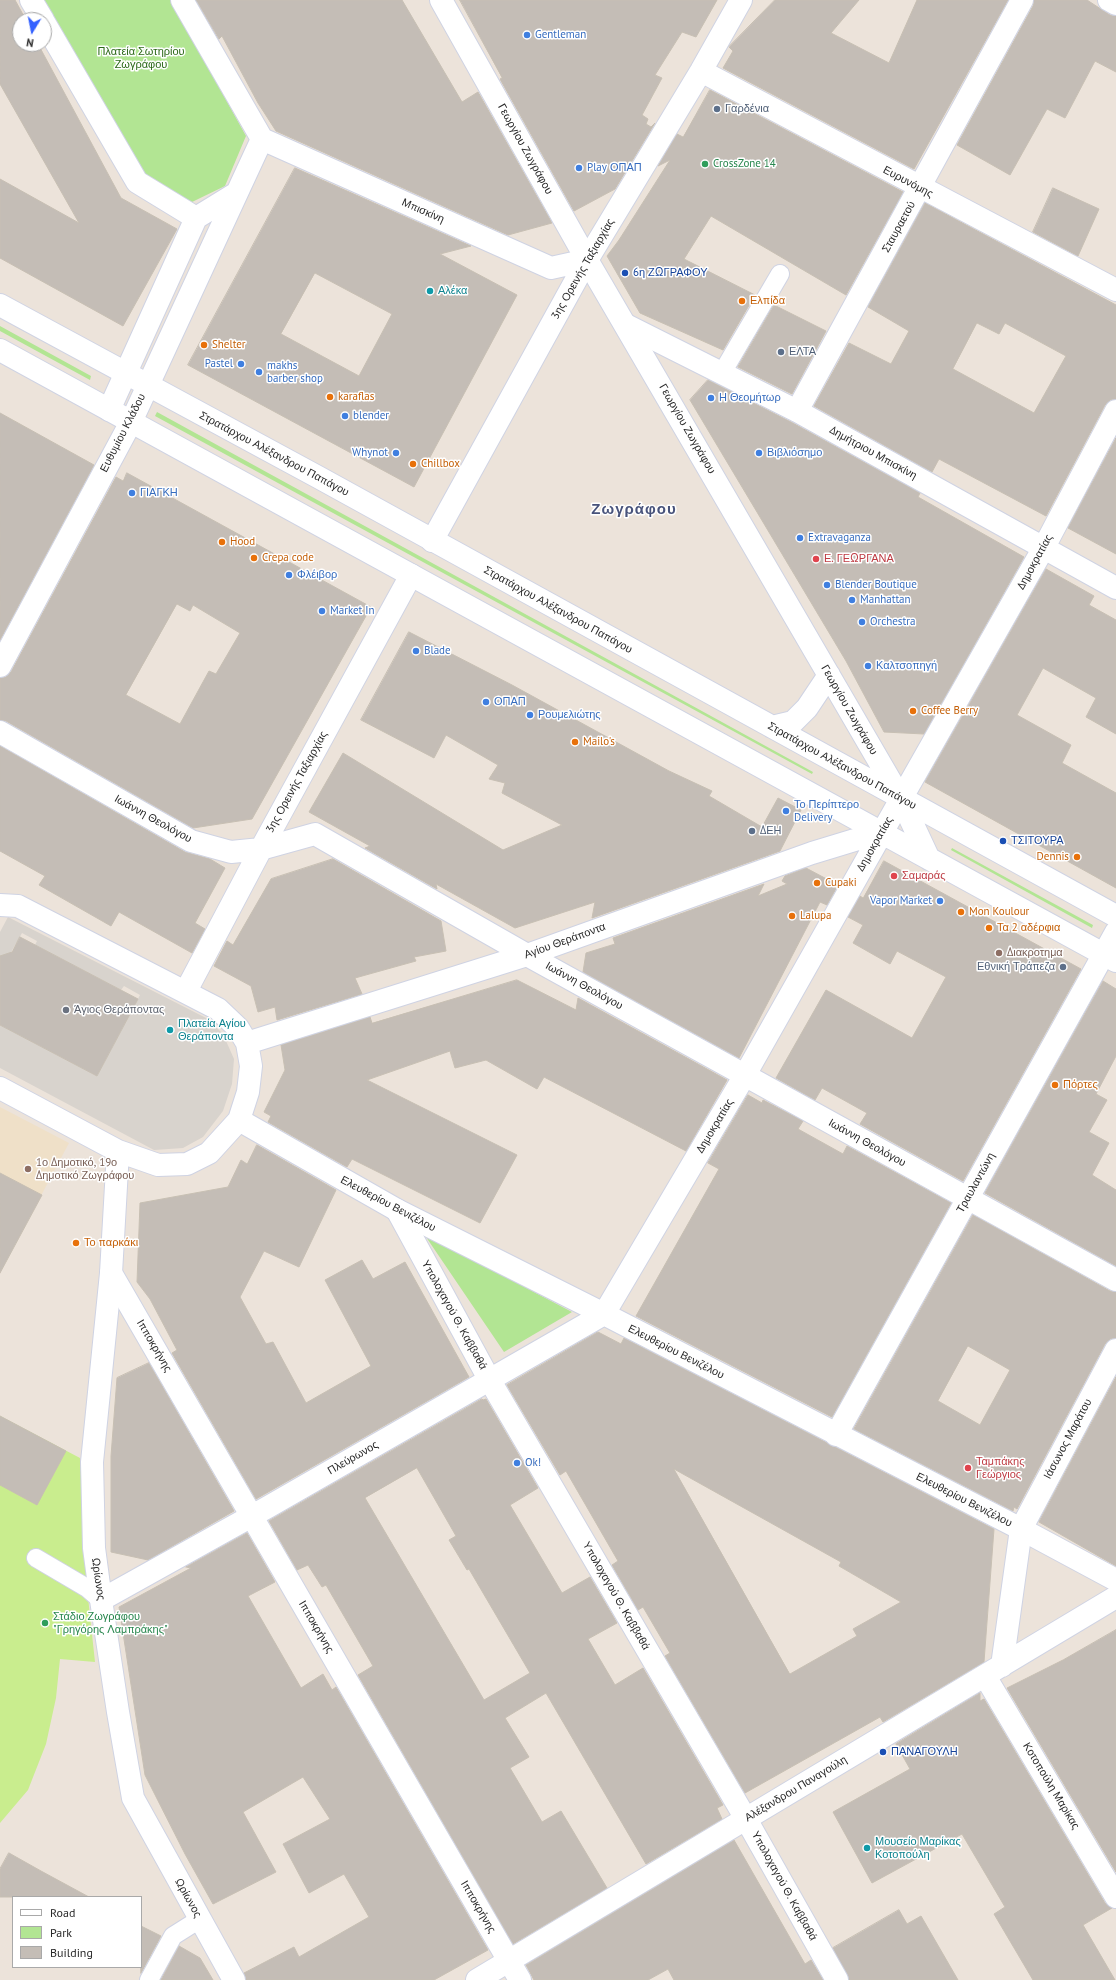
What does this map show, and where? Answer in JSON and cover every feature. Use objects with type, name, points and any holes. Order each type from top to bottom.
[{"type":"street","points":[[31,0],[38,12]]},
{"type":"street","points":[[182,0],[262,139]]},
{"type":"street","name":"Γεωργίου Ζωγράφου","points":[[442,0],[587,260],[626,324],[901,799],[930,859]]},
{"type":"street","name":"3ης Ορεινής Ταξιαρχίας","points":[[432,541],[587,260],[701,71],[741,0]]},
{"type":"street","name":"Σταυραετού","points":[[797,411],[1022,0]]},
{"type":"street","points":[[1109,0],[1116,4]]},
{"type":"street","points":[[52,36],[137,182],[196,218]]},
{"type":"street","name":"Ευρυνόμης","points":[[701,71],[920,188],[1116,290]]},
{"type":"street","name":"Ευθυμίου Κλάδου","points":[[0,666],[131,422],[235,194],[262,139]]},
{"type":"street","name":"Μπισκίνη","points":[[262,139],[551,268],[587,260]]},
{"type":"street","points":[[109,410],[196,218],[235,194]]},
{"type":"street","name":"Στρατάρχου Αλέξανδρου Παπάγου","points":[[0,305],[1116,916]]},
{"type":"street","name":"Δημήτριου Μπισκίνη","points":[[626,324],[797,411],[1043,549],[1116,588]]},
{"type":"street","points":[[0,350],[1110,958]]},
{"type":"street","name":"Δημοκρατίας","points":[[604,1314],[745,1075],[881,832],[1043,549],[1116,411]]},
{"type":"street","name":"3ης Ορεινής Ταξιαρχίας","points":[[186,991],[261,849],[411,576]]},
{"type":"street","points":[[772,727],[793,722],[807,708],[829,675]]},
{"type":"street","name":"Ιωάννη Θεολόγου","points":[[0,732],[191,841],[231,852],[261,849],[315,834],[527,955],[1116,1280]]},
{"type":"street","name":"Αγίου Θεράποντα","points":[[247,1042],[527,955],[812,853],[881,832]]},
{"type":"street","points":[[0,905],[18,906],[186,991],[218,1009],[238,1028],[247,1042],[250,1073],[248,1092],[239,1120],[209,1154],[186,1164],[158,1165],[118,1151],[0,1088]]},
{"type":"street","name":"Τραυλαντώνη","points":[[836,1435],[967,1199],[1110,958],[1116,932]]},
{"type":"street","name":"Ελευθερίου Βενιζέλου","points":[[239,1120],[397,1210],[604,1314],[836,1435],[1021,1529],[1116,1580]]},
{"type":"street","name":"Ωρίωνος","points":[[118,1151],[111,1273],[92,1462],[94,1548],[101,1600],[133,1798],[234,1980]]},
{"type":"street","name":"Υπολοχαγού Θ. Καββαθά","points":[[397,1210],[489,1379],[746,1819],[837,1980]]},
{"type":"street","name":"Ιπποκρήνης","points":[[111,1273],[520,1980]]},
{"type":"street","name":"Πλεύρωνος","points":[[101,1600],[252,1516],[604,1314]]},
{"type":"street","name":"Ιάσωνος Μαράτου","points":[[1021,1529],[1116,1350]]},
{"type":"street","points":[[993,1671],[1021,1529]]},
{"type":"street","name":"Αλέξανδρου Παναγούλη","points":[[476,1980],[1116,1597]]},
{"type":"street","name":"Κοτοπούλη Μαρίκας","points":[[993,1671],[1116,1897]]},
{"type":"lane","points":[[722,373],[780,274]]},
{"type":"lane","points":[[36,1558],[87,1588],[101,1600]]},
{"type":"lane","points":[[149,1980],[173,1936],[200,1919]]},
{"type":"shaded area","name":"Πλατεία Αγίου Θεράποντα","points":[[8,917],[208,1019],[223,1034],[234,1059],[232,1084],[223,1111],[203,1137],[183,1148],[154,1150],[0,1068],[0,1025],[97,1076],[140,995],[124,986],[121,990],[35,945],[37,941],[22,933],[9,956],[0,956],[0,932]]},
{"type":"shaded area","name":"1ο Δημοτικό, 19ο Δημοτικό Ζωγράφου","points":[[0,1107],[69,1143],[0,1273]]},
{"type":"green space","name":"Πλατεία Σωτηρίου Ζωγράφου","points":[[44,0],[171,0],[246,136],[225,186],[192,202],[145,176]]},
{"type":"green space","points":[[0,326],[91,376],[90,380],[0,331]]},
{"type":"green space","points":[[157,412],[813,772],[812,774],[155,416]]},
{"type":"green space","points":[[952,848],[1093,925],[1092,928],[951,850]]},
{"type":"green space","points":[[424,1234],[572,1312],[504,1352]]},
{"type":"green space","name":"Στάδιο Ζωγράφου \"Γρηγόρης Λαμπράκης\"","points":[[0,1416],[80,1458],[87,1588],[95,1662],[60,1659],[56,1698],[46,1744],[28,1790],[0,1823]]},
{"type":"building","points":[[0,0],[15,0],[22,12],[12,12],[12,52],[42,52],[121,198],[177,229],[123,326],[0,258],[0,179],[79,223],[0,84]]},
{"type":"building","points":[[196,0],[402,0],[462,102],[478,92],[552,223],[508,235],[276,131],[258,103],[222,36],[219,39]]},
{"type":"building","points":[[460,0],[717,0],[696,37],[682,32],[655,75],[662,78],[642,115],[648,119],[646,124],[651,127],[655,123],[615,189],[574,211],[500,79],[502,78]]},
{"type":"building","points":[[775,0],[859,0],[831,33],[889,63],[917,0],[1008,0],[914,169],[723,68],[733,51],[729,47]]},
{"type":"building","points":[[1034,0],[1087,0],[1110,15],[1116,16],[1116,72],[1095,61],[1065,118],[1047,109],[1010,175],[957,145],[1033,6]]},
{"type":"building","points":[[710,90],[903,192],[846,295],[711,216],[684,259],[755,295],[723,350],[640,313],[607,256],[619,240],[670,160],[658,166],[677,134],[683,137]]},
{"type":"building","points":[[295,168],[471,246],[440,254],[517,295],[414,487],[188,365]],"holes":[[[315,273],[392,314],[359,376],[281,334]]]},
{"type":"building","points":[[1053,188],[1099,209],[1078,256],[1033,232]]},
{"type":"building","points":[[925,203],[1116,305],[1116,399],[1110,400],[1105,405],[1046,516],[939,459],[932,472],[814,406],[849,343],[891,364],[909,331],[868,307]],"holes":[[[977,323],[999,334],[1005,323],[1066,356],[1034,413],[953,369]]]},
{"type":"building","points":[[774,305],[826,331],[792,394],[738,367]]},
{"type":"building","points":[[708,380],[791,422],[920,493],[918,497],[1024,557],[924,734],[884,732],[846,661],[690,400]]},
{"type":"building","points":[[0,413],[94,465],[0,640]]},
{"type":"building","points":[[1116,438],[1116,554],[1068,528]]},
{"type":"building","points":[[127,473],[371,607],[252,819],[193,828],[6,721],[0,720],[0,678],[6,677],[11,672],[116,477],[123,481]],"holes":[[[177,604],[190,611],[193,605],[240,633],[216,674],[209,671],[180,724],[126,695]]]},
{"type":"building","points":[[1046,569],[1094,596],[1089,605],[1116,620],[1116,734],[1086,717],[1096,698],[1043,668],[1017,715],[1071,745],[1062,763],[1116,793],[1116,888],[925,782]]},
{"type":"building","points":[[409,632],[512,685],[669,771],[712,791],[709,796],[762,827],[778,798],[801,810],[780,851],[592,918],[595,902],[515,928],[436,884],[437,889],[365,848],[370,846],[309,812],[343,753],[503,850],[562,825],[502,793],[505,783],[489,779],[498,765],[446,735],[434,758],[361,720]]},
{"type":"building","points":[[0,746],[185,852],[210,859],[225,868],[195,923],[205,929],[192,953],[119,912],[111,926],[39,885],[45,876],[0,851]]},
{"type":"building","points":[[333,859],[441,921],[446,951],[414,957],[416,961],[355,978],[362,994],[277,1020],[275,1007],[258,1012],[251,986],[214,966],[227,941],[233,945],[271,879]]},
{"type":"building","points":[[884,861],[1081,969],[963,1181],[860,1124],[867,1113],[822,1088],[815,1100],[776,1078],[826,990],[912,1038],[946,977],[897,951],[890,964],[853,943],[863,925],[848,917],[860,896],[863,898]]},
{"type":"building","points":[[806,868],[838,885],[827,905],[820,902],[739,1058],[583,972],[586,953],[615,944],[613,938],[764,884],[758,896],[787,884],[782,881],[785,876]]},
{"type":"building","name":"Άγιος Θεράποντας","points":[[20,937],[138,999],[97,1076],[0,1025],[0,956],[12,952]]},
{"type":"building","points":[[517,980],[576,1010],[578,998],[727,1080],[686,1151],[544,1077],[537,1089],[486,1060],[455,1068],[450,1051],[367,1080],[517,1155],[480,1223],[352,1159],[347,1167],[268,1122],[271,1116],[264,1112],[285,1070],[281,1045],[370,1017],[372,1023]]},
{"type":"building","points":[[1103,981],[1116,989],[1116,1056],[1096,1094],[1107,1100],[1089,1132],[1109,1143],[1092,1175],[1116,1190],[1116,1266],[985,1193]]},
{"type":"building","points":[[748,1095],[762,1103],[763,1100],[803,1121],[798,1129],[843,1154],[847,1146],[951,1203],[832,1417],[636,1316],[719,1169],[708,1163]]},
{"type":"building","points":[[257,1145],[336,1190],[299,1267],[264,1251],[240,1297],[266,1344],[273,1342],[306,1403],[371,1366],[325,1280],[362,1260],[373,1279],[405,1262],[469,1377],[256,1499],[172,1353],[177,1350],[150,1299],[137,1282],[140,1203],[228,1187],[241,1160],[247,1164]]},
{"type":"building","points":[[0,1173],[42,1195],[0,1273]]},
{"type":"building","points":[[973,1215],[1110,1291],[1116,1292],[1116,1338],[1110,1339],[1105,1344],[1017,1509],[1014,1507],[1013,1511],[854,1429]],"holes":[[[968,1346],[1010,1370],[980,1425],[938,1401]]]},
{"type":"building","points":[[598,1332],[621,1344],[624,1338],[994,1529],[984,1662],[883,1722],[880,1717],[745,1793],[665,1656],[670,1653],[643,1607],[638,1610],[612,1565],[618,1561],[566,1471],[560,1475],[507,1385]],"holes":[[[674,1469],[841,1562],[839,1566],[901,1602],[853,1629],[857,1636],[790,1674]]]},
{"type":"building","points":[[149,1363],[234,1511],[148,1560],[111,1552],[111,1456],[117,1378]]},
{"type":"building","points":[[1116,1377],[1116,1566],[1039,1522]]},
{"type":"building","points":[[482,1399],[486,1399],[538,1488],[510,1505],[562,1593],[590,1577],[617,1623],[588,1639],[615,1685],[643,1668],[723,1805],[717,1808],[722,1819],[646,1864],[546,1693],[505,1718],[529,1757],[510,1768],[542,1822],[561,1811],[607,1888],[513,1944],[358,1675],[373,1666],[326,1585],[322,1587],[308,1565],[297,1570],[269,1521]],"holes":[[[417,1468],[456,1536],[449,1540],[467,1570],[469,1569],[530,1673],[484,1700],[365,1498]]]},
{"type":"building","points":[[0,1416],[66,1451],[37,1505],[0,1485]]},
{"type":"building","points":[[247,1533],[275,1582],[248,1596],[301,1688],[323,1674],[332,1690],[336,1687],[488,1950],[434,1980],[246,1980],[244,1973],[294,1947],[299,1957],[369,1917],[344,1874],[309,1893],[283,1844],[330,1819],[303,1777],[243,1812],[276,1872],[213,1904],[185,1854],[145,1775],[119,1607],[191,1568],[186,1567]]},
{"type":"building","points":[[1116,1630],[1116,1872],[1007,1688],[1063,1660]]},
{"type":"building","points":[[980,1693],[980,1701],[984,1699],[1105,1903],[1112,1908],[1083,1925],[1115,1980],[1033,1980],[994,1914],[1005,1907],[962,1834],[872,1883],[833,1812],[910,1769],[896,1744]]},
{"type":"building","points":[[734,1840],[805,1964],[811,1960],[823,1980],[674,1980],[668,1969],[648,1980],[534,1980],[526,1965]]},
{"type":"building","points":[[9,1853],[87,1896],[0,1897],[0,1869]]},
{"type":"building","points":[[899,1910],[907,1924],[921,1916],[958,1980],[849,1980],[833,1948]]},
{"type":"building","points":[[142,1926],[161,1936],[141,1973],[142,1968]]},
{"type":"building","points":[[179,1946],[200,1958],[213,1980],[161,1980]]},
{"type":"place","name":"Gentleman","points":[[527,35]]},
{"type":"place","name":"Γαρδένια","points":[[717,109]]},
{"type":"place","name":"CrossZone 14","points":[[705,164]]},
{"type":"place","name":"Play ΟΠΑΠ","points":[[579,168]]},
{"type":"place","name":"6η ΖΩΓΡΑΦΟΥ","points":[[625,273]]},
{"type":"place","name":"Αλέκα","points":[[430,291]]},
{"type":"place","name":"Ελπίδα","points":[[742,301]]},
{"type":"place","name":"Shelter","points":[[204,345]]},
{"type":"place","name":"ΕΛΤΑ","points":[[781,352]]},
{"type":"place","name":"Pastel","points":[[241,364]]},
{"type":"place","name":"makhs barber shop","points":[[259,372]]},
{"type":"place","name":"karaflas","points":[[330,397]]},
{"type":"place","name":"Η Θεομήτωρ","points":[[711,398]]},
{"type":"place","name":"blender","points":[[345,416]]},
{"type":"place","name":"Whynot","points":[[396,453]]},
{"type":"place","name":"Βιβλιόσημο","points":[[759,453]]},
{"type":"place","name":"Chillbox","points":[[413,464]]},
{"type":"place","name":"ΓΙΑΓΚΗ","points":[[132,493]]},
{"type":"place","name":"Extravaganza","points":[[800,538]]},
{"type":"place","name":"Hood","points":[[222,542]]},
{"type":"place","name":"Crepa code","points":[[254,558]]},
{"type":"place","name":"Ε. ΓΕΩΡΓΑΝΑ","points":[[816,559]]},
{"type":"place","name":"Φλέιβορ","points":[[289,575]]},
{"type":"place","name":"Blender Boutique","points":[[827,585]]},
{"type":"place","name":"Manhattan","points":[[852,600]]},
{"type":"place","name":"Market In","points":[[322,611]]},
{"type":"place","name":"Orchestra","points":[[862,622]]},
{"type":"place","name":"Blade","points":[[416,651]]},
{"type":"place","name":"Καλτσοπηγή","points":[[868,666]]},
{"type":"place","name":"ΟΠΑΠ","points":[[486,702]]},
{"type":"place","name":"Coffee Berry","points":[[913,711]]},
{"type":"place","name":"Ρουμελιώτης","points":[[530,715]]},
{"type":"place","name":"Mailo's","points":[[575,742]]},
{"type":"place","name":"Το Περίπτερο Delivery","points":[[786,811]]},
{"type":"place","name":"ΔΕΗ","points":[[752,831]]},
{"type":"place","name":"ΤΣΙΤΟΥΡΑ","points":[[1003,841]]},
{"type":"place","name":"Dennis","points":[[1077,857]]},
{"type":"place","name":"Σαμαράς","points":[[894,876]]},
{"type":"place","name":"Cupaki","points":[[817,883]]},
{"type":"place","name":"Vapor Market","points":[[940,901]]},
{"type":"place","name":"Mon Koulour","points":[[961,912]]},
{"type":"place","name":"Lalupa","points":[[792,916]]},
{"type":"place","name":"Τα 2 αδέρφια","points":[[989,928]]},
{"type":"place","name":"Διακροτημα","points":[[999,953]]},
{"type":"place","name":"Εθνική Τράπεζα","points":[[1063,967]]},
{"type":"place","name":"Άγιος Θεράποντας","points":[[66,1010]]},
{"type":"place","name":"Πλατεία Αγίου Θεράποντα","points":[[170,1030]]},
{"type":"place","name":"Πόρτες","points":[[1055,1085]]},
{"type":"place","name":"1ο Δημοτικό, 19ο Δημοτικό Ζωγράφου","points":[[28,1169]]},
{"type":"place","name":"Το παρκάκι","points":[[76,1243]]},
{"type":"place","name":"Ok!","points":[[517,1463]]},
{"type":"place","name":"Ταμπάκης Γεώργιος","points":[[968,1468]]},
{"type":"place","name":"Στάδιο Ζωγράφου \"Γρηγόρης Λαμπράκης\"","points":[[45,1623]]},
{"type":"place","name":"ΠΑΝΑΓΟΥΛΗ","points":[[883,1752]]},
{"type":"place","name":"Μουσείο Μαρίκας Κοτοπούλη","points":[[867,1848]]},
{"type":"district","name":"Ζωγράφου","points":[[634,510]]}]
